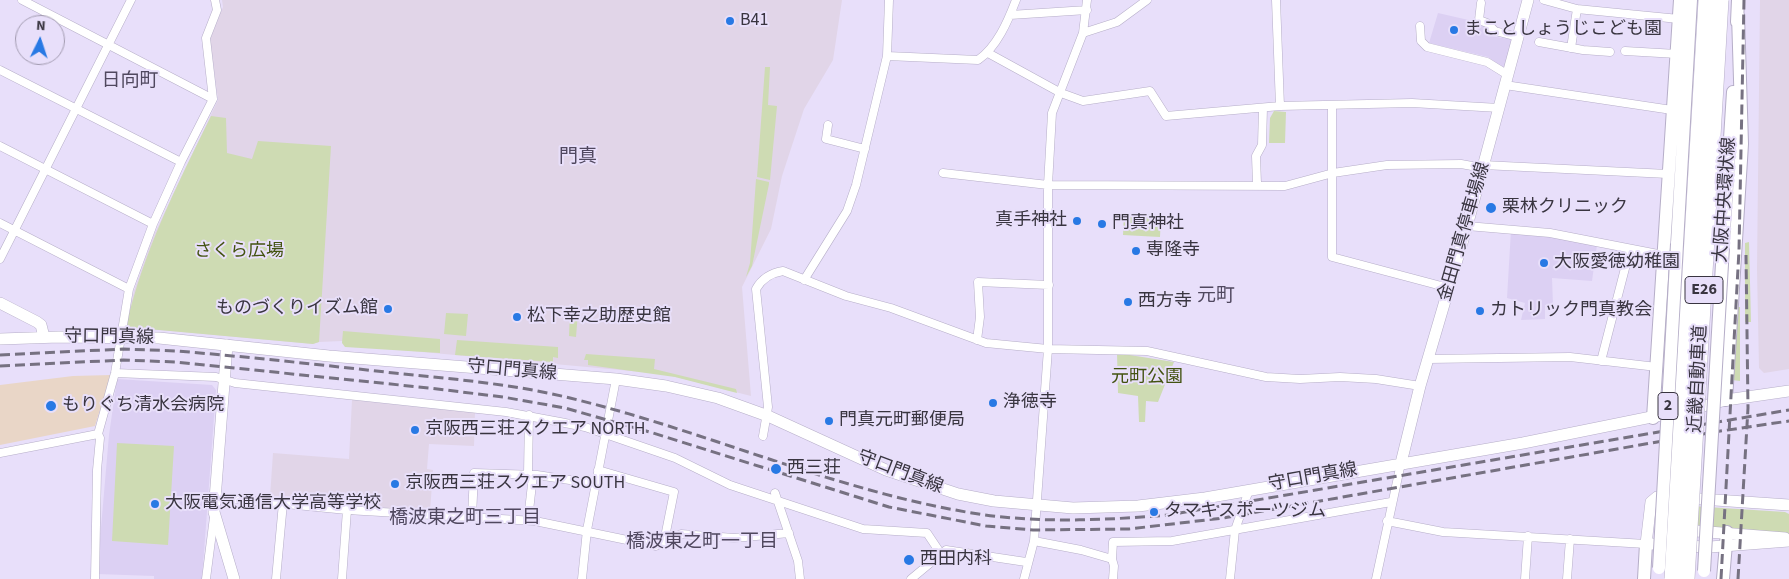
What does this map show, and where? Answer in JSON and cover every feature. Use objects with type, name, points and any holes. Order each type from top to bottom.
[{"type":"highway","name":"近畿自動車道","points":[[1672,579],[1706,0]]},
{"type":"highway","name":"近畿自動車道","points":[[1687,579],[1721,0]]},
{"type":"main road","name":"金田門真停車場線","points":[[1401,463],[1420,386],[1467,226],[1528,0]]},
{"type":"main road","points":[[1653,418],[1680,0]]},
{"type":"main road","name":"2","points":[[1659,574],[1691,0]]},
{"type":"main road","name":"大阪中央環状線","points":[[1704,575],[1738,0]]},
{"type":"main road","points":[[1726,400],[1742,144],[1738,15]]},
{"type":"main road","name":"守口門真線","points":[[0,303],[37,322],[41,326],[44,337],[159,338],[328,356],[616,379],[666,386],[718,398],[768,416],[886,470],[921,483],[967,496],[1035,506],[1138,506],[1205,498],[1653,418],[1726,400],[1789,391]]},
{"type":"main road","points":[[0,340],[44,337]]},
{"type":"main road","points":[[227,345],[214,512],[234,579]]},
{"type":"main road","points":[[1658,346],[1730,347]]},
{"type":"main road","points":[[1644,579],[1651,502],[1657,497],[1789,505]]},
{"type":"main road","points":[[1649,528],[1727,532],[1789,540]]},
{"type":"main road","points":[[1723,579],[1727,532]]},
{"type":"main road","points":[[1646,544],[1710,547],[1789,540]]},
{"type":"street","points":[[22,0],[213,99]]},
{"type":"street","points":[[0,259],[131,0]]},
{"type":"street","points":[[95,579],[100,438],[98,434],[114,373],[129,289],[153,224],[181,162],[213,99],[206,38],[217,10],[215,0]]},
{"type":"street","points":[[804,280],[846,211],[856,185],[887,56],[888,0]]},
{"type":"street","points":[[887,56],[978,60],[988,53],[1010,16],[1016,0]]},
{"type":"street","points":[[1024,579],[1026,562],[1034,541],[1035,506],[1048,349],[1048,185],[1052,113],[1083,33],[1087,0]]},
{"type":"street","points":[[1083,33],[1117,22],[1147,0]]},
{"type":"street","points":[[1276,0],[1280,106]]},
{"type":"street","points":[[1544,0],[1577,9],[1679,19]]},
{"type":"street","points":[[1481,3],[1479,20],[1487,23],[1495,31],[1518,37]]},
{"type":"street","points":[[1571,48],[1577,9]]},
{"type":"street","points":[[1010,16],[1087,10]]},
{"type":"street","points":[[1420,26],[1421,41],[1426,47],[1487,62],[1506,80],[1672,110]]},
{"type":"street","points":[[1539,42],[1610,52]]},
{"type":"street","points":[[1625,51],[1677,54]]},
{"type":"street","points":[[988,53],[1061,92],[1083,101],[1150,90],[1166,116],[1280,106],[1412,103],[1499,108]]},
{"type":"street","points":[[0,70],[181,162]]},
{"type":"street","points":[[1332,106],[1332,257],[1449,288]]},
{"type":"street","points":[[1257,184],[1256,156],[1262,145],[1263,108]]},
{"type":"street","points":[[828,125],[826,140],[865,149]]},
{"type":"street","points":[[0,146],[153,224]]},
{"type":"street","points":[[943,173],[1048,185],[1257,184],[1286,186],[1333,173],[1399,164],[1461,164],[1483,167],[1668,174]]},
{"type":"street","points":[[0,223],[129,289]]},
{"type":"street","points":[[1467,226],[1550,233],[1663,255]]},
{"type":"street","points":[[1601,361],[1630,249]]},
{"type":"street","points":[[763,436],[763,425],[768,416],[756,288],[760,282],[773,272],[782,271],[846,296],[891,308],[977,340],[1048,349],[1146,351],[1266,376],[1300,380],[1340,377],[1376,379],[1420,386]]},
{"type":"street","points":[[977,340],[980,317],[978,282],[1049,285]]},
{"type":"street","points":[[1428,359],[1570,357],[1657,367]]},
{"type":"street","points":[[114,373],[216,378],[529,415],[585,427],[675,458],[730,485],[777,496],[863,529],[927,533],[941,554]]},
{"type":"street","points":[[582,579],[587,530],[616,379]]},
{"type":"street","points":[[528,520],[530,474],[529,415]]},
{"type":"street","points":[[0,453],[98,434]]},
{"type":"street","points":[[1376,579],[1391,502],[1401,463]]},
{"type":"street","points":[[598,470],[674,492],[664,542]]},
{"type":"street","points":[[472,517],[474,473],[530,474],[596,484]]},
{"type":"street","points":[[1230,579],[1234,530],[1249,490]]},
{"type":"street","points":[[777,496],[798,561],[800,579]]},
{"type":"street","points":[[215,497],[347,510],[528,520],[587,530],[656,546],[682,534],[734,538],[789,533]]},
{"type":"street","points":[[1113,579],[1113,542],[1172,541],[1391,502]]},
{"type":"street","points":[[276,579],[283,503]]},
{"type":"street","points":[[342,579],[347,510]]},
{"type":"street","points":[[206,579],[214,512]]},
{"type":"street","points":[[1387,521],[1443,532],[1646,544]]},
{"type":"street","points":[[1524,579],[1528,536]]},
{"type":"street","points":[[1567,579],[1570,539]]},
{"type":"street","points":[[1034,541],[1081,550],[1112,559]]},
{"type":"street","points":[[911,579],[946,550],[1026,562]]},
{"type":"shaded area","points":[[222,0],[842,0],[833,60],[804,109],[782,176],[771,229],[742,287],[751,396],[664,374],[345,345],[342,341],[313,344],[126,327],[134,291],[153,237],[218,100],[210,39],[223,7]]},
{"type":"shaded area","points":[[1760,0],[1789,0],[1789,369],[1764,373],[1759,368],[1757,269]]},
{"type":"shaded area","points":[[1438,13],[1486,24],[1492,31],[1491,36],[1514,40],[1505,69],[1488,57],[1429,43]]},
{"type":"shaded area","points":[[1511,230],[1597,245],[1592,281],[1552,278],[1553,305],[1545,305],[1545,319],[1521,320],[1525,303],[1507,298]]},
{"type":"shaded area","name":"もりぐち清水会病院","points":[[111,375],[95,426],[0,445],[0,385],[73,376]]},
{"type":"shaded area","name":"大阪電気通信大学高等学校","points":[[117,379],[212,385],[216,390],[202,579],[154,579],[154,576],[97,574],[109,435]]},
{"type":"shaded area","points":[[352,400],[475,413],[474,446],[429,444],[427,469],[433,470],[430,512],[270,497],[273,453],[349,459]]},
{"type":"green space","points":[[765,67],[770,67],[768,105],[777,106],[770,180],[757,177]]},
{"type":"green space","points":[[1274,111],[1286,112],[1285,143],[1269,143],[1270,118]]},
{"type":"green space","name":"さくら広場","points":[[211,116],[226,118],[227,153],[252,159],[258,141],[331,146],[319,342],[313,344],[126,327],[151,245]]},
{"type":"green space","points":[[756,179],[769,182],[769,184],[752,266],[746,277],[750,263]]},
{"type":"green space","points":[[1124,213],[1161,215],[1160,237],[1123,235]]},
{"type":"green space","points":[[1749,242],[1751,322],[1745,322],[1745,243]]},
{"type":"green space","points":[[1735,307],[1740,307],[1740,381],[1732,380]]},
{"type":"green space","points":[[570,311],[578,312],[576,337],[569,336]]},
{"type":"green space","points":[[446,313],[468,314],[466,336],[444,334]]},
{"type":"green space","points":[[343,331],[440,339],[440,353],[345,347],[342,343]]},
{"type":"green space","points":[[457,340],[558,347],[558,358],[553,357],[553,362],[455,355]]},
{"type":"green space","name":"元町公園","points":[[1117,353],[1174,362],[1158,402],[1146,401],[1145,422],[1139,422],[1138,396],[1118,393]]},
{"type":"green space","points":[[586,354],[655,359],[654,369],[736,389],[737,393],[675,377],[588,365],[588,360],[584,360]]},
{"type":"green space","points":[[117,443],[174,446],[168,545],[112,541]]},
{"type":"green space","points":[[1660,504],[1785,512],[1789,514],[1789,534],[1658,523],[1655,520],[1656,508]]},
{"type":"railway","points":[[1721,579],[1739,250],[1744,0]]},
{"type":"railway","points":[[1738,579],[1748,408],[1746,255]]},
{"type":"railway","points":[[0,355],[123,349],[177,351],[286,361],[505,386],[548,393],[622,412],[880,493],[985,515],[1053,520],[1168,515],[1789,410]]},
{"type":"railway","points":[[0,366],[123,360],[176,362],[503,397],[565,408],[653,433],[889,507],[986,526],[1033,530],[1129,529],[1223,518],[1714,432],[1789,421]]},
{"type":"place","name":"B41","points":[[730,21]]},
{"type":"place","name":"まことしょうじこども園","points":[[1454,30]]},
{"type":"place","name":"栗林クリニック","points":[[1491,208]]},
{"type":"place","name":"真手神社","points":[[1077,221]]},
{"type":"place","name":"門真神社","points":[[1102,224]]},
{"type":"place","name":"専隆寺","points":[[1136,251]]},
{"type":"place","name":"大阪愛徳幼稚園","points":[[1544,263]]},
{"type":"place","name":"西方寺","points":[[1128,302]]},
{"type":"place","name":"ものづくりイズム館","points":[[388,309]]},
{"type":"place","name":"カトリック門真教会","points":[[1480,311]]},
{"type":"place","name":"松下幸之助歴史館","points":[[517,317]]},
{"type":"place","name":"浄徳寺","points":[[993,403]]},
{"type":"place","name":"もりぐち清水会病院","points":[[51,406]]},
{"type":"place","name":"門真元町郵便局","points":[[829,421]]},
{"type":"place","name":"京阪西三荘スクエア NORTH","points":[[415,430]]},
{"type":"place","name":"西三荘","points":[[776,469]]},
{"type":"place","name":"京阪西三荘スクエア SOUTH","points":[[395,484]]},
{"type":"place","name":"大阪電気通信大学高等学校","points":[[155,504]]},
{"type":"place","name":"タマキスポーツジム","points":[[1154,512]]},
{"type":"place","name":"西田内科","points":[[909,560]]},
{"type":"district","name":"日向町","points":[[130,82]]},
{"type":"district","name":"門真","points":[[578,158]]},
{"type":"district","name":"元町","points":[[1216,297]]},
{"type":"district","name":"橋波東之町三丁目","points":[[465,519]]},
{"type":"district","name":"橋波東之町一丁目","points":[[702,543]]}]
